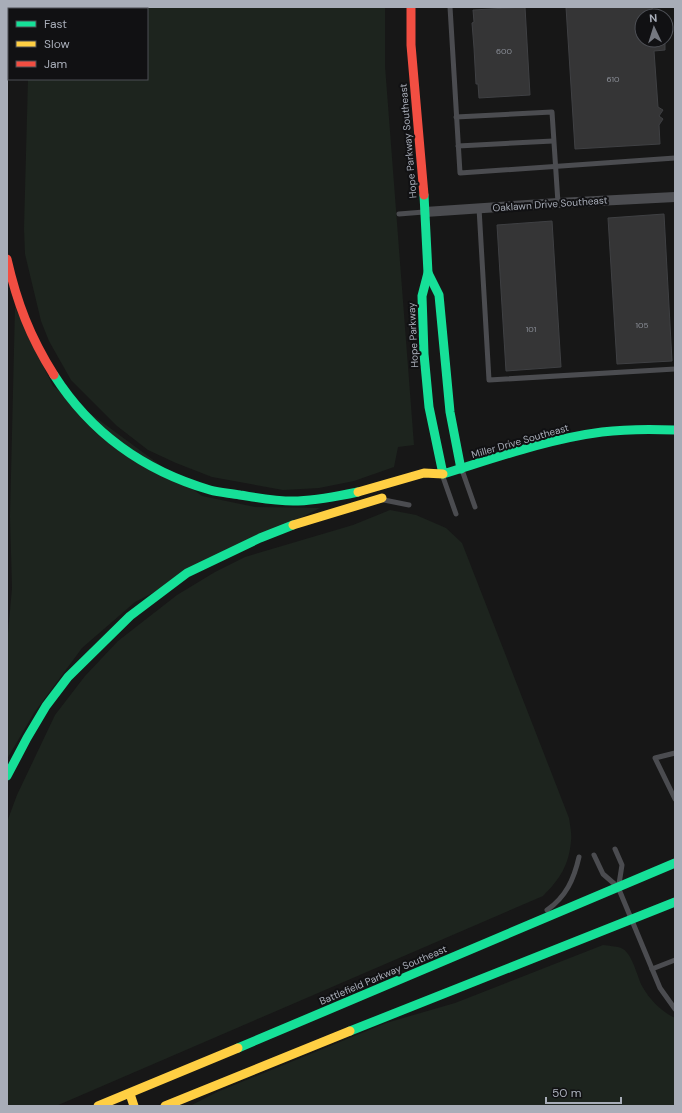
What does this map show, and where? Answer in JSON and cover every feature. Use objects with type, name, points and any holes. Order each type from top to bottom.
[{"type":"main road","name":"Hope Parkway Southeast","points":[[411,7],[411,45],[425,212],[428,272]]},
{"type":"main road","points":[[7,28],[8,18]]},
{"type":"main road","points":[[7,259],[12,282],[25,322],[40,353],[65,392],[90,421],[130,454],[167,474],[211,490],[258,498],[297,501],[357,492],[424,473],[443,474]]},
{"type":"main road","points":[[428,272],[439,295],[450,412],[461,469]]},
{"type":"main road","name":"Hope Parkway","points":[[428,272],[422,296],[424,357],[429,407],[443,474]]},
{"type":"main road","name":"Miller Drive Southeast","points":[[443,474],[550,442],[579,436],[618,430],[675,430]]},
{"type":"main road","points":[[428,484],[443,474]]},
{"type":"main road","points":[[7,776],[46,706],[68,677],[130,616],[187,573],[260,538],[303,521],[394,494]]},
{"type":"main road","name":"Battlefield Parkway Southeast","points":[[98,1106],[130,1094],[675,863]]},
{"type":"main road","points":[[165,1106],[675,902]]},
{"type":"main road","points":[[130,1094],[134,1106]]},
{"type":"main road","points":[[178,1106],[184,1098]]},
{"type":"street","name":"Oaklawn Drive Southeast","points":[[425,212],[558,202],[675,197]]},
{"type":"lane","points":[[450,7],[460,173],[555,168],[675,158]]},
{"type":"lane","points":[[456,117],[552,112],[558,202]]},
{"type":"lane","points":[[458,146],[553,141]]},
{"type":"lane","points":[[479,208],[489,380],[675,369]]},
{"type":"lane","points":[[399,214],[425,212]]},
{"type":"lane","points":[[461,469],[475,507]]},
{"type":"lane","name":"Hope Parkway","points":[[443,474],[456,514]]},
{"type":"lane","points":[[373,500],[387,500],[409,505]]},
{"type":"lane","points":[[675,753],[655,758],[675,799]]},
{"type":"lane","points":[[615,849],[622,865],[618,887]]},
{"type":"lane","points":[[594,855],[602,874],[618,887],[660,988],[675,1010]]},
{"type":"lane","points":[[513,931],[552,906],[560,899],[572,882],[579,857]]},
{"type":"lane","points":[[652,968],[675,960]]},
{"type":"shaded area","points":[[385,7],[385,66],[414,445],[398,447],[394,467],[354,481],[319,488],[283,490],[212,477],[148,450],[117,426],[71,380],[49,341],[41,321],[25,254],[24,228],[28,80],[148,80],[148,8],[30,8]]},
{"type":"shaded area","points":[[15,307],[53,386],[202,496],[255,507],[320,508],[135,602],[82,648],[34,713],[7,759],[7,644],[12,588],[10,517]]},
{"type":"shaded area","points":[[390,510],[416,515],[446,528],[462,543],[569,818],[571,835],[570,850],[563,871],[543,896],[56,1106],[7,1106],[7,822],[17,795],[55,715],[85,676],[118,641],[177,595],[215,572],[245,557],[353,525]]},
{"type":"shaded area","points":[[603,945],[619,947],[625,950],[634,965],[642,986],[648,996],[656,1005],[675,1018],[675,1106],[190,1106],[217,1092],[386,1023],[455,1003]]},
{"type":"building","points":[[525,7],[530,95],[479,98],[478,84],[476,84],[472,23],[474,22],[473,10]]},
{"type":"building","points":[[566,7],[652,7],[634,8],[634,48],[665,48],[665,50],[654,51],[658,107],[663,110],[659,116],[663,119],[659,125],[660,144],[575,149]]},
{"type":"building","points":[[664,214],[672,361],[617,364],[608,218]]},
{"type":"building","points":[[552,221],[561,367],[506,371],[497,225]]},
{"type":"traffic: fast","points":[[7,28],[8,18]]},
{"type":"traffic: fast","points":[[424,195],[428,273],[422,296],[424,354],[429,407],[443,474],[542,444],[582,435],[620,430],[675,430]]},
{"type":"traffic: fast","points":[[428,273],[439,295],[450,412],[461,469]]},
{"type":"traffic: fast","points":[[54,375],[69,396],[102,432],[142,461],[186,482],[218,492],[284,501],[313,500],[358,492]]},
{"type":"traffic: fast","points":[[7,776],[46,706],[68,677],[130,616],[187,573],[260,538],[293,525]]},
{"type":"traffic: fast","points":[[238,1048],[675,863]]},
{"type":"traffic: fast","points":[[350,1031],[675,902]]},
{"type":"traffic: slow","points":[[358,492],[424,473],[443,474]]},
{"type":"traffic: slow","points":[[293,525],[382,498]]},
{"type":"traffic: slow","points":[[165,1106],[350,1031]]},
{"type":"traffic: slow","points":[[98,1106],[238,1048]]},
{"type":"traffic: slow","points":[[130,1094],[134,1106]]},
{"type":"traffic: jam","points":[[411,7],[411,45],[424,195]]},
{"type":"traffic: jam","points":[[7,259],[15,290],[25,319],[38,347],[54,375]]}]
